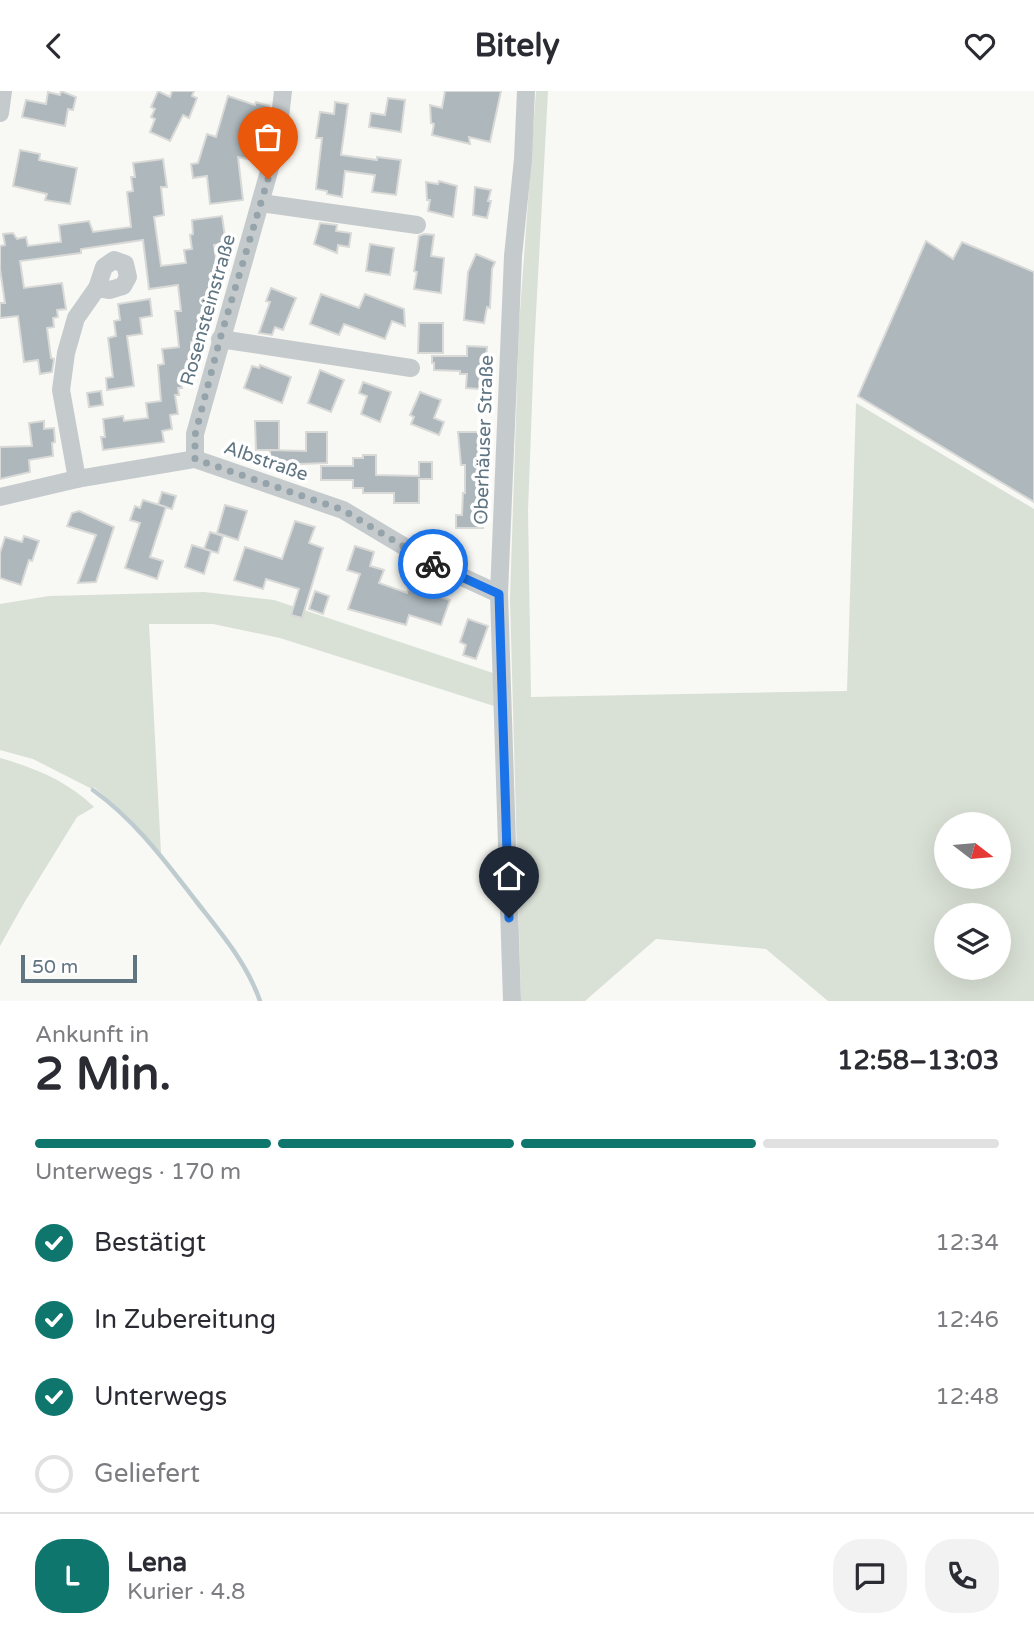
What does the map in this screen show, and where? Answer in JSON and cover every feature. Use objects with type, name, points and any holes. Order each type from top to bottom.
[{"type":"street","points":[[0,113],[3,91]]},
{"type":"street","name":"Rosensteinstraße","points":[[195,459],[195,435],[277,143],[283,91]]},
{"type":"street","name":"Oberhäuser Straße","points":[[512,1001],[499,594],[513,255],[523,159],[526,91]]},
{"type":"street","points":[[261,203],[416,225]]},
{"type":"street","points":[[77,479],[61,390],[66,353],[76,318],[97,288]]},
{"type":"street","points":[[220,339],[411,368]]},
{"type":"street","name":"Albstraße","points":[[0,497],[77,479],[195,459],[343,510],[432,563],[499,594]]},
{"type":"shaded area","points":[[536,91],[548,91],[528,511],[531,697],[847,691],[856,403],[1034,509],[1034,1001],[828,1001],[766,949],[656,939],[585,1001],[521,1001],[510,599],[519,326]]},
{"type":"shaded area","points":[[204,592],[274,600],[493,673],[494,706],[280,638],[213,624],[149,624],[161,853],[124,813],[94,787],[92,789],[33,759],[0,750],[0,604],[49,596]]},
{"type":"shaded area","points":[[0,758],[50,777],[73,790],[94,807],[77,817],[0,946]]},
{"type":"building","points":[[61,91],[76,97],[73,110],[68,109],[65,126],[22,117],[26,100],[46,104],[48,92],[60,95]]},
{"type":"building","points":[[158,91],[170,97],[172,91],[194,91],[192,96],[197,98],[189,118],[183,115],[170,141],[150,132],[155,119],[151,117],[155,109],[151,107]]},
{"type":"building","points":[[445,91],[501,91],[490,142],[469,137],[470,144],[432,135],[434,124],[431,123],[430,105],[442,108]]},
{"type":"building","points":[[228,96],[255,105],[256,102],[269,106],[265,118],[268,119],[266,140],[262,151],[250,147],[247,159],[238,157],[243,200],[210,204],[207,176],[193,178],[191,164],[198,163],[207,134],[216,137]]},
{"type":"building","points":[[388,98],[405,100],[401,132],[369,127],[371,113],[385,115]]},
{"type":"building","points":[[335,102],[348,104],[341,155],[401,160],[396,195],[372,192],[375,175],[345,171],[342,197],[316,189],[322,138],[316,138],[320,112],[334,114]]},
{"type":"building","points":[[20,150],[40,154],[39,160],[77,168],[70,204],[45,200],[47,194],[13,186]]},
{"type":"building","points":[[163,159],[167,187],[161,187],[164,215],[154,217],[161,266],[186,263],[184,250],[192,249],[192,220],[222,216],[226,244],[214,245],[218,273],[211,274],[213,288],[208,289],[210,307],[204,308],[206,323],[197,324],[196,341],[191,342],[194,361],[187,361],[189,377],[180,378],[182,388],[178,388],[179,395],[175,395],[178,414],[170,415],[172,429],[162,431],[164,442],[103,450],[103,419],[123,416],[124,421],[148,418],[146,403],[161,401],[158,365],[164,364],[162,349],[179,347],[175,311],[181,311],[178,285],[149,289],[143,240],[81,249],[81,253],[20,261],[24,288],[62,283],[66,309],[57,310],[58,317],[53,318],[54,327],[47,328],[51,358],[54,359],[52,372],[40,374],[38,360],[24,362],[18,316],[0,318],[0,303],[5,303],[0,246],[5,245],[3,234],[13,233],[17,239],[26,237],[28,246],[61,242],[59,225],[89,221],[93,232],[131,227],[127,192],[133,191],[133,163]]},
{"type":"building","points":[[439,181],[457,186],[453,217],[428,211],[430,200],[427,200],[426,182],[438,184]]},
{"type":"building","points":[[475,187],[491,190],[487,218],[473,215]]},
{"type":"building","points":[[320,223],[337,225],[336,231],[351,233],[349,247],[338,245],[337,253],[314,244]]},
{"type":"building","points":[[434,235],[431,256],[444,258],[441,293],[414,289],[419,236]]},
{"type":"building","points":[[926,241],[953,259],[962,242],[1034,272],[1034,502],[858,396]]},
{"type":"building","points":[[370,244],[394,248],[390,275],[366,271]]},
{"type":"building","points":[[476,254],[495,262],[492,269],[490,308],[487,307],[484,323],[464,320],[468,272]]},
{"type":"building","points":[[271,288],[296,298],[283,330],[275,327],[272,335],[259,333],[270,302],[266,301]]},
{"type":"building","points":[[321,294],[359,308],[365,294],[404,309],[405,326],[392,321],[385,339],[344,324],[339,335],[310,324]]},
{"type":"building","points":[[150,299],[152,316],[140,318],[142,334],[127,336],[134,386],[107,390],[106,378],[113,377],[108,338],[116,336],[114,321],[120,320],[118,304]]},
{"type":"building","points":[[419,323],[443,323],[443,353],[418,353]]},
{"type":"building","points":[[467,346],[487,347],[485,375],[480,375],[479,389],[466,388],[467,374],[460,374],[460,371],[434,370],[432,363],[432,356],[467,356]]},
{"type":"building","points":[[260,365],[291,377],[282,403],[244,388],[252,366],[259,368]]},
{"type":"building","points":[[320,370],[344,380],[331,412],[308,403]]},
{"type":"building","points":[[363,382],[391,392],[380,422],[361,414],[367,396],[359,393]]},
{"type":"building","points":[[101,391],[103,405],[89,407],[87,393]]},
{"type":"building","points":[[420,392],[441,400],[434,418],[444,422],[439,435],[411,424],[414,417],[410,415]]},
{"type":"building","points":[[44,421],[44,429],[54,428],[53,456],[29,460],[30,472],[0,479],[0,447],[32,446],[29,423]]},
{"type":"building","points":[[255,421],[279,421],[279,450],[256,450]]},
{"type":"building","points":[[306,432],[327,432],[327,463],[270,465],[270,450],[306,451]]},
{"type":"building","points":[[458,432],[483,432],[482,465],[479,465],[480,493],[483,493],[483,528],[456,528],[456,515],[462,515],[465,493],[465,465],[461,465]]},
{"type":"building","points":[[363,455],[376,455],[376,475],[419,476],[419,462],[432,462],[432,479],[419,479],[419,503],[394,503],[394,493],[363,493],[363,488],[353,488],[353,480],[321,480],[321,466],[353,466],[353,458],[363,458]]},
{"type":"building","points":[[162,492],[176,496],[172,509],[158,505]]},
{"type":"building","points":[[143,500],[166,507],[150,557],[163,561],[157,579],[125,568],[140,523],[130,520],[135,506],[140,508]]},
{"type":"building","points":[[225,505],[247,511],[238,540],[217,533]]},
{"type":"building","points":[[79,511],[114,527],[96,582],[78,583],[96,535],[67,526],[72,513]]},
{"type":"building","points":[[295,521],[315,527],[309,543],[323,548],[302,618],[291,615],[299,589],[266,579],[263,589],[234,580],[245,547],[282,559]]},
{"type":"building","points":[[210,532],[223,536],[218,553],[204,549]]},
{"type":"building","points":[[24,536],[39,541],[21,585],[0,578],[0,553],[5,537],[22,542]]},
{"type":"building","points":[[192,545],[211,551],[204,574],[185,567]]},
{"type":"building","points":[[355,546],[374,552],[370,566],[384,570],[379,583],[407,593],[411,580],[440,586],[437,596],[450,600],[441,625],[409,615],[406,625],[348,609],[360,574],[347,570]]},
{"type":"building","points":[[315,591],[329,596],[323,614],[309,609]]},
{"type":"building","points":[[468,619],[488,626],[476,659],[463,655],[466,645],[460,642]]},
{"type":"waterway","points":[[93,790],[136,828],[173,871],[232,948],[255,987],[260,1001]]},
{"type":"way so far","points":[[268,179],[220,339],[195,435],[195,459],[343,510],[433,564]]},
{"type":"route","points":[[433,564],[499,594],[509,918]]}]
